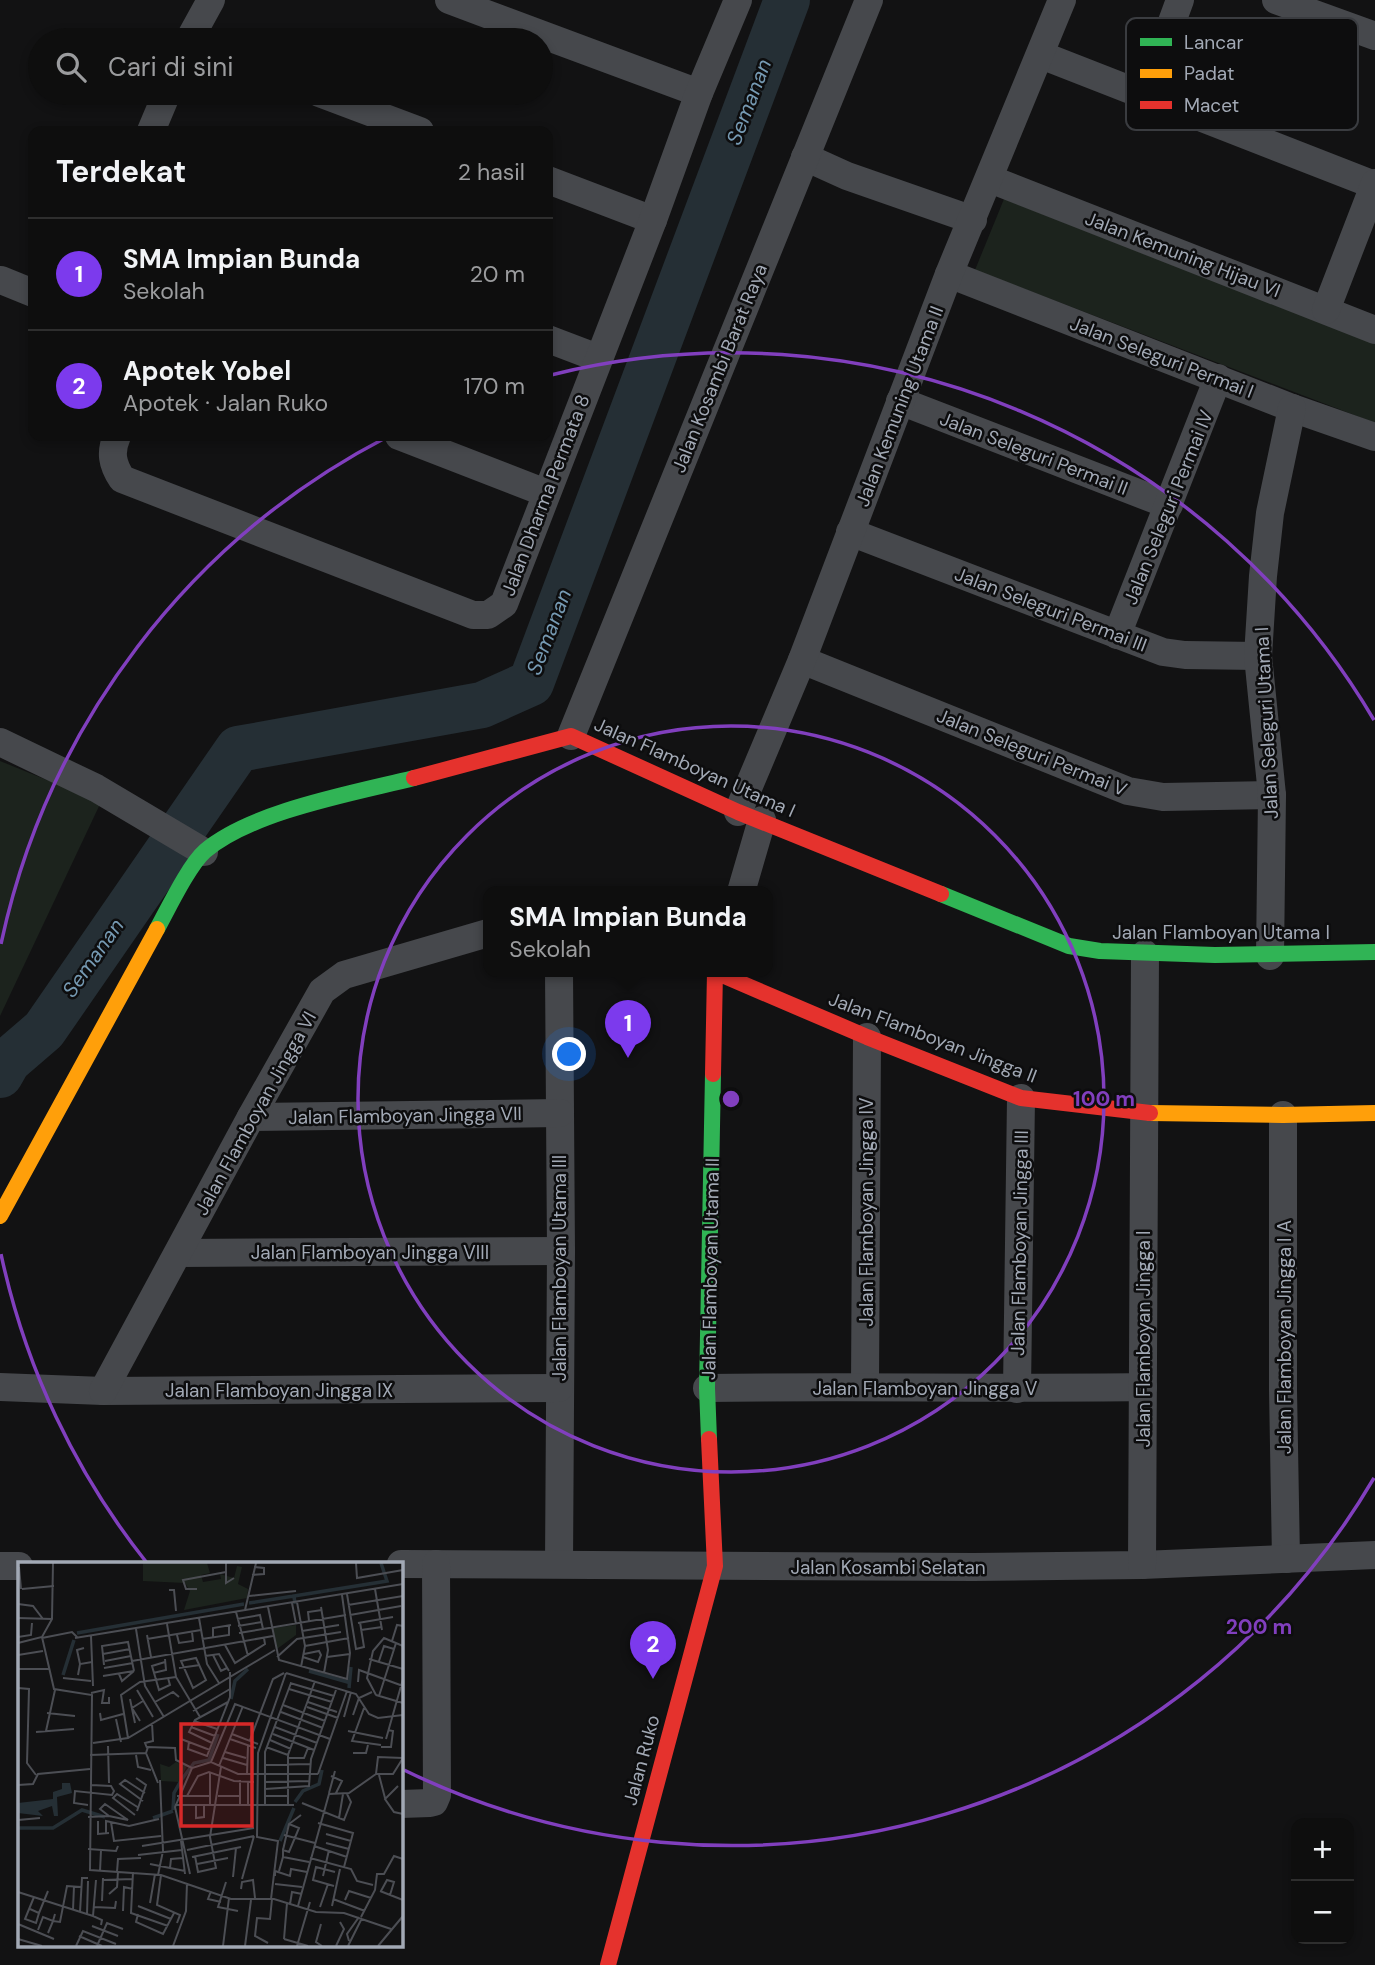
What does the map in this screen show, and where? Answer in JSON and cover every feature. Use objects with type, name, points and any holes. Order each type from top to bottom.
[{"type":"street","points":[[196,28],[211,0]]},
{"type":"street","points":[[449,0],[524,28]]},
{"type":"street","name":"Jalan Dharma Permata 8","points":[[115,441],[112,449],[114,467],[122,480],[473,615],[488,615],[504,604],[653,220],[699,93],[738,0]]},
{"type":"street","name":"Jalan Kosambi Barat Raya","points":[[570,736],[869,0]]},
{"type":"street","name":"Jalan Kemuning Utama II","points":[[750,816],[802,660],[900,401],[949,274],[1062,0]]},
{"type":"street","points":[[1173,18],[1180,0]]},
{"type":"street","points":[[1276,0],[1326,18]]},
{"type":"street","points":[[1358,30],[1375,36]]},
{"type":"street","points":[[553,39],[699,93]]},
{"type":"street","points":[[1041,55],[1126,88]]},
{"type":"street","points":[[153,126],[162,105]]},
{"type":"street","points":[[351,105],[407,126]]},
{"type":"street","points":[[1235,130],[1375,184],[1326,310]]},
{"type":"street","points":[[804,157],[847,176],[973,220]]},
{"type":"street","name":"Jalan Kemuning Hijau VI","points":[[990,179],[1375,330]]},
{"type":"street","points":[[553,182],[653,220]]},
{"type":"street","name":"Jalan Seleguri Permai I","points":[[949,274],[1292,408],[1375,437]]},
{"type":"street","points":[[1,280],[28,291]]},
{"type":"street","points":[[553,341],[598,358]]},
{"type":"street","name":"Jalan Seleguri Permai IV","points":[[1117,635],[1219,378]]},
{"type":"street","name":"Jalan Seleguri Permai II","points":[[900,401],[1168,505]]},
{"type":"street","name":"Jalan Seleguri Utama I","points":[[1270,956],[1272,795],[1258,656],[1270,513],[1292,408]]},
{"type":"street","points":[[412,441],[546,493]]},
{"type":"street","name":"Jalan Seleguri Permai III","points":[[850,532],[1163,652],[1258,656]]},
{"type":"street","name":"Jalan Seleguri Permai V","points":[[802,660],[1128,791],[1163,797],[1272,795]]},
{"type":"street","name":"Jalan Flamboyan Utama I","points":[[0,1216],[200,849],[243,827],[302,807],[570,736],[750,816],[1069,946],[1098,952],[1145,954],[1270,956],[1375,952]]},
{"type":"street","points":[[0,742],[96,788],[200,849]]},
{"type":"street","points":[[742,886],[750,816]]},
{"type":"street","name":"Jalan Flamboyan Jingga VI","points":[[103,1391],[322,991],[344,975],[483,934]]},
{"type":"street","name":"Jalan Flamboyan Jingga I","points":[[1142,1565],[1145,954]]},
{"type":"street","name":"Jalan Flamboyan Utama III","points":[[559,977],[559,1564]]},
{"type":"street","name":"Jalan Flamboyan Utama II","points":[[715,977],[707,1388],[715,1566]]},
{"type":"street","name":"Jalan Flamboyan Jingga II","points":[[727,977],[867,1037],[1021,1098],[1143,1113]]},
{"type":"street","name":"Jalan Flamboyan Jingga IV","points":[[865,1386],[867,1037]]},
{"type":"street","name":"Jalan Flamboyan Jingga III","points":[[1017,1389],[1021,1098]]},
{"type":"street","name":"Jalan Flamboyan Jingga VII","points":[[251,1117],[560,1113]]},
{"type":"street","points":[[1143,1113],[1375,1113]]},
{"type":"street","name":"Jalan Flamboyan Jingga I A","points":[[1283,1115],[1286,1559]]},
{"type":"street","name":"Jalan Flamboyan Jingga VIII","points":[[179,1253],[561,1251]]},
{"type":"street","name":"Jalan Flamboyan Jingga IX","points":[[0,1387],[103,1391],[559,1388]]},
{"type":"street","name":"Jalan Flamboyan Jingga V","points":[[707,1388],[1143,1387]]},
{"type":"street","name":"Jalan Kosambi Selatan","points":[[402,1564],[974,1567],[1142,1565],[1375,1555]]},
{"type":"street","points":[[402,1804],[430,1803],[437,1795],[436,1564]]},
{"type":"street","points":[[0,1566],[18,1566]]},
{"type":"street","name":"Jalan Ruko","points":[[608,1965],[715,1566]]},
{"type":"shaded area","points":[[1004,199],[1375,344],[1375,423],[975,270]]},
{"type":"shaded area","points":[[0,761],[101,802],[0,1016]]},
{"type":"waterway","name":"Semanan","points":[[0,1075],[8,1061],[44,1030],[238,749],[482,705],[531,683],[787,0]]},
{"type":"traffic: fast","points":[[157,929],[192,866],[205,851],[225,837],[276,814],[414,778]]},
{"type":"traffic: fast","points":[[941,894],[1069,946],[1100,951],[1215,955],[1375,952]]},
{"type":"traffic: fast","points":[[709,1439],[707,1388],[713,1074]]},
{"type":"traffic: slow","points":[[0,1216],[157,929]]},
{"type":"traffic: slow","points":[[1150,1113],[1375,1113]]},
{"type":"traffic: jam","points":[[414,778],[571,736],[738,812],[941,894]]},
{"type":"traffic: jam","points":[[713,1074],[715,977]]},
{"type":"traffic: jam","points":[[727,977],[867,1037],[1021,1098],[1150,1113]]},
{"type":"traffic: jam","points":[[608,1965],[715,1566],[709,1439]]},
{"type":"place","name":"SMA Impian Bunda","points":[[628,1058]]},
{"type":"place","name":"Apotek Yobel","points":[[653,1679]]}]
